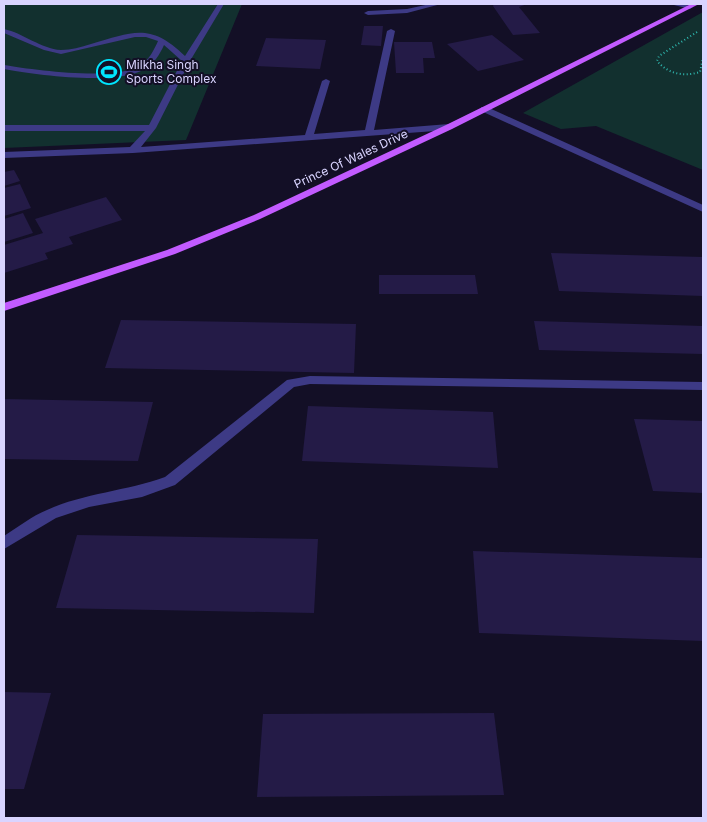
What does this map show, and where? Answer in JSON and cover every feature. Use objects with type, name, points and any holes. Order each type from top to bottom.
[{"type":"main road","name":"Prince Of Wales Drive","points":[[4,307],[171,252],[257,216],[449,127],[693,5]]},
{"type":"street","points":[[132,150],[152,128],[186,61],[221,4]]},
{"type":"street","points":[[368,13],[407,11],[438,4]]},
{"type":"street","points":[[672,4],[693,5]]},
{"type":"street","points":[[4,31],[17,33],[51,50],[60,52],[142,35],[156,37],[186,61]]},
{"type":"street","points":[[369,133],[391,31]]},
{"type":"street","points":[[4,67],[70,74],[122,75],[140,69],[156,55],[162,41]]},
{"type":"street","points":[[309,137],[326,81]]},
{"type":"street","points":[[484,109],[703,208]]},
{"type":"street","points":[[4,155],[132,150],[449,127]]},
{"type":"street","points":[[4,128],[152,128]]},
{"type":"street","points":[[4,543],[51,514],[89,501],[142,492],[170,481],[291,383],[310,380],[703,386]]},
{"type":"path","points":[[697,32],[659,56],[658,61],[660,65],[673,73],[692,75],[700,72],[703,58]]},
{"type":"green space","name":"Milkha Singh Sports Complex","points":[[4,4],[242,4],[186,140],[4,148]]},
{"type":"green space","points":[[703,12],[703,170],[596,126],[561,129],[523,113]]},
{"type":"building","points":[[494,4],[527,4],[519,7],[540,33],[513,35],[493,6]]},
{"type":"building","points":[[364,26],[383,26],[381,46],[361,45]]},
{"type":"building","points":[[492,35],[524,60],[478,71],[447,44]]},
{"type":"building","points":[[266,38],[326,40],[320,69],[256,66]]},
{"type":"building","points":[[394,42],[432,42],[435,58],[423,58],[424,73],[396,73]]},
{"type":"building","points":[[14,170],[20,181],[4,186],[4,172]]},
{"type":"building","points":[[20,184],[31,208],[4,216],[4,188]]},
{"type":"building","points":[[106,197],[122,220],[69,237],[73,244],[45,253],[48,259],[4,273],[4,245],[43,233],[35,219]]},
{"type":"building","points":[[23,213],[33,233],[4,242],[4,219]]},
{"type":"building","points":[[551,253],[703,257],[703,296],[559,291]]},
{"type":"building","points":[[379,275],[475,275],[478,294],[379,294]]},
{"type":"building","points":[[121,320],[356,324],[354,373],[105,368]]},
{"type":"building","points":[[534,321],[703,326],[703,354],[539,350]]},
{"type":"building","points":[[4,399],[153,402],[138,461],[4,459]]},
{"type":"building","points":[[308,406],[493,412],[498,468],[302,461]]},
{"type":"building","points":[[634,419],[703,421],[703,493],[653,491]]},
{"type":"building","points":[[77,535],[318,539],[314,613],[56,608]]},
{"type":"building","points":[[473,551],[703,558],[703,641],[479,633]]},
{"type":"building","points":[[4,692],[51,693],[24,789],[4,789]]},
{"type":"building","points":[[494,713],[504,795],[257,797],[263,714]]},
{"type":"place","name":"Milkha Singh Sports Complex","points":[[109,72]]}]
